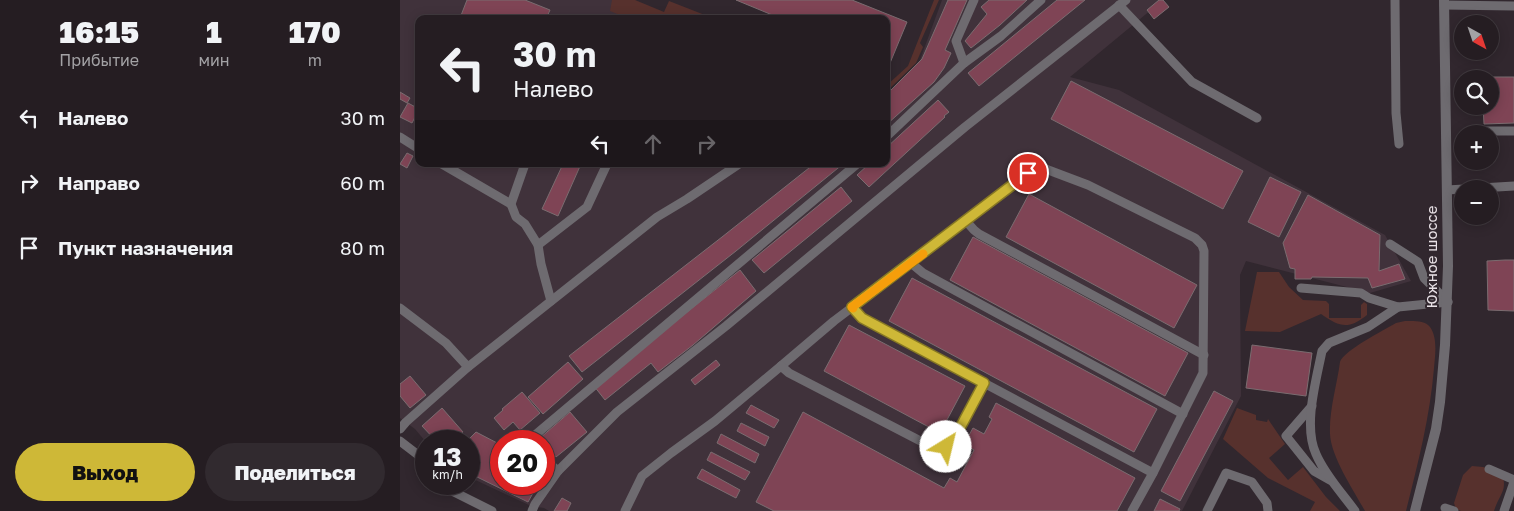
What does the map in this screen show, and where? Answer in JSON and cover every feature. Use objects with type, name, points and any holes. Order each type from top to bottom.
[{"type":"street","name":"Южное шоссе","points":[[1415,511],[1438,420],[1448,302],[1444,2]]},
{"type":"lane","points":[[964,64],[956,41],[974,0]]},
{"type":"lane","points":[[890,133],[964,64],[1001,36],[1041,0]]},
{"type":"lane","points":[[1395,0],[1396,113],[1399,144]]},
{"type":"lane","points":[[1444,2],[1514,6]]},
{"type":"lane","points":[[532,511],[558,471],[617,412],[726,326],[965,127],[1123,3],[1192,82],[1256,118]]},
{"type":"lane","points":[[1499,131],[1514,131]]},
{"type":"lane","points":[[400,137],[415,146]]},
{"type":"lane","points":[[447,167],[511,204],[516,217],[525,224],[538,245],[551,301]]},
{"type":"lane","points":[[511,204],[524,167]]},
{"type":"lane","points":[[538,245],[587,207],[606,167]]},
{"type":"lane","points":[[400,429],[468,367],[657,217],[735,167]]},
{"type":"lane","points":[[541,430],[853,167]]},
{"type":"lane","points":[[625,511],[642,476],[715,421],[852,307],[1028,173],[1039,167],[1088,185],[1195,238],[1202,245],[1204,251],[1203,373],[1132,511]]},
{"type":"lane","points":[[1447,190],[1514,186]]},
{"type":"lane","points":[[966,221],[979,234],[1204,355]]},
{"type":"lane","points":[[1390,244],[1418,262],[1424,278],[1448,302]]},
{"type":"lane","points":[[911,263],[923,273],[1183,414]]},
{"type":"lane","points":[[1301,288],[1361,293],[1369,298],[1398,307],[1448,302]]},
{"type":"lane","points":[[852,307],[862,318],[1153,473]]},
{"type":"lane","points":[[1355,511],[1315,453],[1309,422],[1322,351],[1329,343],[1368,326],[1398,307]]},
{"type":"lane","points":[[400,308],[446,343],[468,367]]},
{"type":"lane","points":[[781,366],[789,374],[937,449],[952,443],[984,383]]},
{"type":"lane","points":[[1312,406],[1286,436],[1314,471],[1334,482]]},
{"type":"lane","points":[[400,442],[415,453]]},
{"type":"lane","points":[[1489,469],[1514,481],[1504,511]]},
{"type":"lane","points":[[1207,511],[1226,473],[1252,482],[1267,503],[1268,511]]},
{"type":"lane","points":[[460,495],[492,511]]},
{"type":"lane","points":[[1444,508],[1454,511]]},
{"type":"shaded area","points":[[400,0],[612,0],[642,15],[415,15],[415,167],[890,167],[890,92],[917,68],[942,0],[1163,0],[1070,77],[1119,90],[1385,235],[1411,281],[1370,293],[1246,261],[1240,275],[1241,396],[1182,511],[549,511],[544,508],[531,506],[507,495],[555,495],[555,430],[490,430],[490,487],[480,482],[480,430],[416,430],[400,418]]},
{"type":"shaded area","points":[[612,0],[635,0],[664,12],[669,1],[705,15],[620,15],[610,11]]},
{"type":"shaded area","points":[[934,0],[939,0],[920,43],[923,47],[916,63],[890,88],[890,82],[908,66]]},
{"type":"shaded area","points":[[1257,272],[1279,272],[1289,287],[1303,300],[1326,301],[1329,304],[1329,318],[1361,318],[1361,305],[1364,302],[1367,304],[1367,315],[1349,325],[1339,324],[1321,314],[1280,332],[1245,331]]},
{"type":"shaded area","points":[[1419,321],[1428,325],[1433,331],[1435,342],[1430,404],[1423,440],[1406,511],[1365,511],[1344,474],[1331,443],[1331,416],[1340,362],[1348,352],[1365,341],[1396,323]]},
{"type":"shaded area","points":[[1237,408],[1256,415],[1256,420],[1267,422],[1268,419],[1285,444],[1269,458],[1288,480],[1303,467],[1326,497],[1340,511],[1310,511],[1315,502],[1268,478],[1223,439]]},
{"type":"shaded area","points":[[1472,466],[1501,472],[1504,488],[1494,511],[1461,511],[1456,509],[1454,503],[1463,475]]},
{"type":"building","points":[[467,0],[525,0],[550,10],[548,15],[461,15]]},
{"type":"building","points":[[736,0],[852,0],[890,15],[772,15]]},
{"type":"building","points":[[948,0],[967,0],[945,50],[951,53],[944,68],[934,82],[890,121],[890,91],[922,59]]},
{"type":"building","points":[[989,0],[1027,0],[971,48],[965,41],[987,14],[981,7]]},
{"type":"building","points":[[1057,0],[1085,0],[979,86],[968,73]]},
{"type":"building","points":[[1159,0],[1163,0],[1169,7],[1154,19],[1147,10]]},
{"type":"building","points":[[890,15],[907,22],[890,63]]},
{"type":"building","points":[[1499,77],[1514,77],[1514,123],[1484,124],[1484,115],[1499,115]]},
{"type":"building","points":[[1071,81],[1243,171],[1223,209],[1051,119]]},
{"type":"building","points":[[400,92],[410,98],[407,103],[400,99]]},
{"type":"building","points":[[938,100],[949,112],[869,187],[857,175],[866,167],[890,167],[890,144]]},
{"type":"building","points":[[408,103],[415,107],[415,117],[412,123],[400,117]]},
{"type":"building","points":[[407,153],[413,156],[407,168],[400,164]]},
{"type":"building","points":[[562,167],[580,167],[558,216],[542,209]]},
{"type":"building","points":[[810,167],[839,167],[582,372],[569,356]]},
{"type":"building","points":[[1270,177],[1301,192],[1279,237],[1248,222]]},
{"type":"building","points":[[841,187],[852,201],[764,273],[752,260]]},
{"type":"building","points":[[1029,194],[1197,285],[1174,328],[1006,237]]},
{"type":"building","points":[[1308,195],[1380,235],[1379,271],[1399,264],[1405,279],[1372,288],[1368,278],[1312,277],[1311,279],[1295,279],[1295,269],[1290,268],[1283,243]]},
{"type":"building","points":[[973,237],[1188,353],[1165,396],[950,280]]},
{"type":"building","points":[[1514,260],[1514,311],[1488,310],[1487,261]]},
{"type":"building","points":[[740,270],[756,291],[658,372],[651,363],[605,400],[594,386]]},
{"type":"building","points":[[912,278],[1157,409],[1134,452],[889,321]]},
{"type":"building","points":[[849,325],[965,386],[940,433],[824,371]]},
{"type":"building","points":[[1252,345],[1312,353],[1306,396],[1246,388]]},
{"type":"building","points":[[716,360],[720,365],[695,385],[691,380]]},
{"type":"building","points":[[568,362],[583,379],[543,414],[528,397]]},
{"type":"building","points":[[410,376],[426,395],[410,408],[400,396],[400,384]]},
{"type":"building","points":[[1214,391],[1233,401],[1180,501],[1161,491]]},
{"type":"building","points":[[522,392],[540,413],[520,430],[513,422],[504,430],[494,418]]},
{"type":"building","points":[[996,403],[1135,478],[1117,511],[774,511],[756,502],[803,412],[944,488],[950,478],[957,482],[974,450],[964,444],[973,428],[984,434],[992,419],[989,417]]},
{"type":"building","points":[[751,405],[779,420],[774,428],[746,413]]},
{"type":"building","points":[[442,408],[461,430],[426,430],[422,426]]},
{"type":"building","points":[[570,412],[587,432],[556,457],[555,430],[549,430]]},
{"type":"building","points":[[741,423],[769,437],[765,446],[737,431]]},
{"type":"building","points":[[480,434],[490,439],[490,483],[480,478]]},
{"type":"building","points":[[721,434],[759,454],[755,463],[717,443]]},
{"type":"building","points":[[711,452],[750,472],[745,480],[707,460]]},
{"type":"building","points":[[702,469],[740,490],[736,498],[697,478]]},
{"type":"building","points":[[514,495],[532,495],[528,502]]},
{"type":"building","points":[[562,498],[571,503],[567,511],[554,511]]},
{"type":"building","points":[[1160,499],[1180,509],[1179,511],[1154,511]]},
{"type":"slow traffic","points":[[853,308],[923,254]]},
{"type":"route","points":[[946,447],[952,443],[984,383],[862,318],[852,307],[1028,173]]}]
